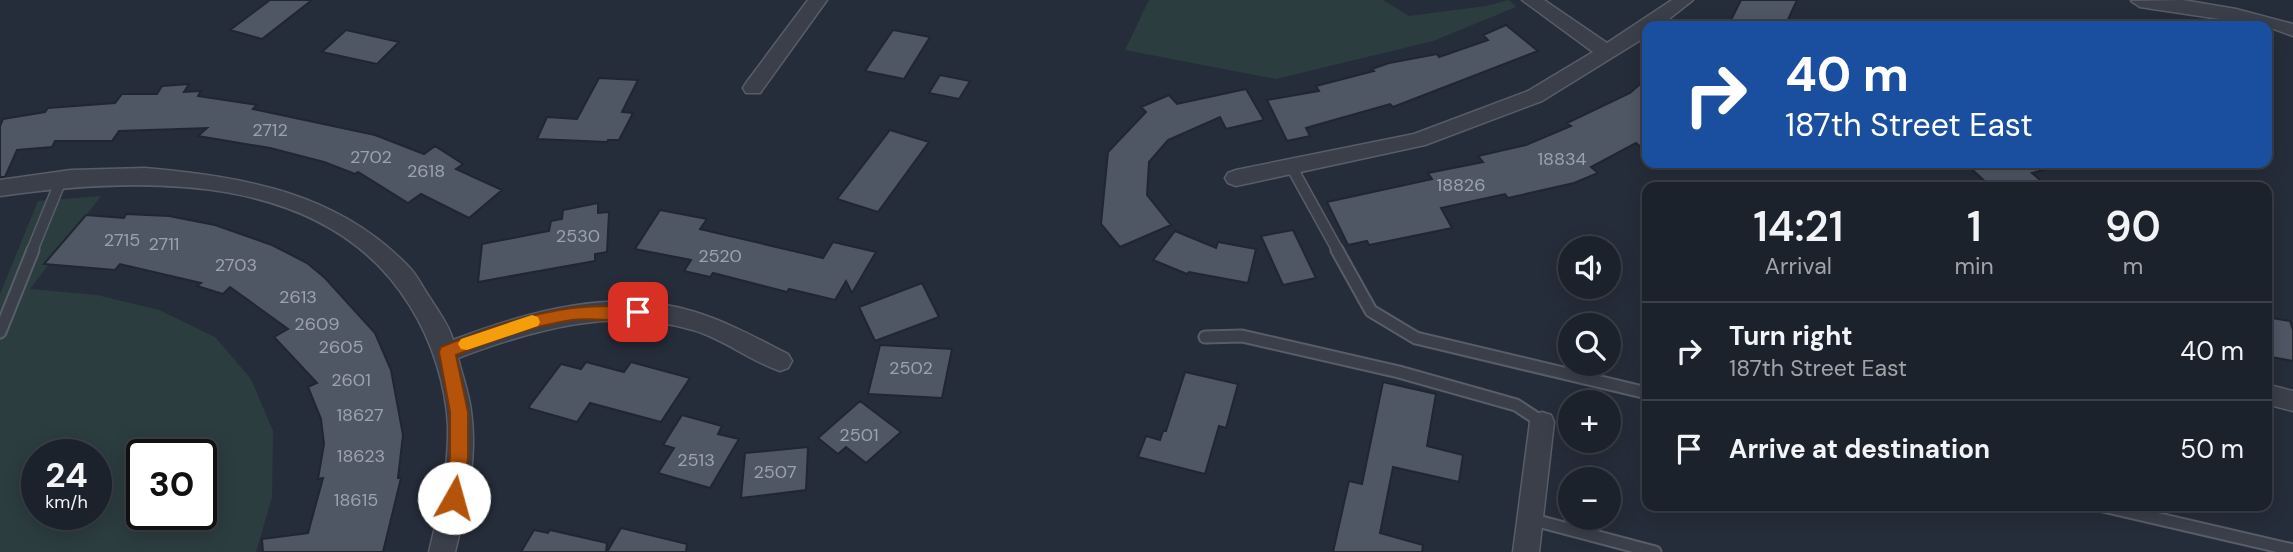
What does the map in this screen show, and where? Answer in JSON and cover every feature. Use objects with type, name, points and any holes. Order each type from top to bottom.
[{"type":"street","points":[[753,88],[818,0]]},
{"type":"street","points":[[1531,0],[1608,52]]},
{"type":"street","points":[[1655,21],[1684,0]]},
{"type":"street","points":[[2140,1],[2194,6],[2268,21]]},
{"type":"street","points":[[2272,22],[2293,30]]},
{"type":"street","points":[[1236,178],[1418,140],[1535,96],[1642,30]]},
{"type":"street","points":[[0,188],[101,176],[165,176],[217,182],[259,190],[297,202],[332,218],[364,238],[392,261],[415,289],[434,320],[447,352],[459,412],[459,457],[454,498],[442,552]]},
{"type":"street","points":[[447,352],[503,330],[539,320],[575,313],[619,311],[657,313],[693,320],[722,331],[780,361]]},
{"type":"street","points":[[2272,396],[2293,401]]},
{"type":"street","points":[[1526,552],[1542,422]]},
{"type":"lane","points":[[1291,166],[1371,311],[1416,338],[1642,392]]},
{"type":"lane","points":[[0,332],[61,180]]},
{"type":"lane","points":[[1205,337],[1242,336],[1425,379],[1516,405],[1542,422]]},
{"type":"lane","points":[[2125,511],[2293,550]]},
{"type":"lane","points":[[1530,519],[1655,552]]},
{"type":"shaded area","points":[[1149,0],[1383,0],[1409,16],[1486,6],[1509,0],[1516,7],[1433,41],[1276,79],[1125,50]]},
{"type":"shaded area","points":[[101,196],[30,289],[97,295],[159,310],[215,337],[251,379],[273,431],[272,497],[256,552],[0,552],[0,294],[38,201]]},
{"type":"building","points":[[270,0],[312,0],[262,39],[230,30]]},
{"type":"building","points":[[1741,0],[1797,0],[1787,21],[1730,21]]},
{"type":"building","points":[[1506,25],[1538,51],[1393,107],[1390,104],[1306,128],[1310,136],[1287,141],[1267,100],[1319,91],[1316,86],[1374,71],[1372,69],[1389,63],[1437,54],[1439,57],[1488,40],[1483,35]]},
{"type":"building","points":[[346,30],[399,42],[377,64],[322,52]]},
{"type":"building","points":[[893,30],[930,37],[904,79],[865,71]]},
{"type":"building","points":[[940,75],[970,81],[959,99],[929,93]]},
{"type":"building","points":[[599,78],[638,80],[622,112],[633,113],[619,140],[607,142],[537,139],[547,117],[577,119]]},
{"type":"building","points":[[1642,82],[1642,148],[1636,143],[1591,167],[1598,173],[1574,183],[1508,198],[1505,194],[1441,208],[1452,228],[1369,245],[1367,241],[1348,245],[1327,202],[1432,179],[1428,173],[1483,162],[1478,156],[1526,145],[1571,126],[1567,123],[1630,93]]},
{"type":"building","points":[[189,84],[184,92],[201,91],[198,96],[257,105],[253,109],[375,135],[424,154],[435,146],[463,164],[456,169],[502,190],[469,218],[421,194],[408,203],[358,172],[355,174],[324,162],[270,148],[198,136],[207,128],[119,131],[112,141],[55,141],[52,147],[17,150],[5,177],[0,177],[0,126],[3,119],[45,112],[48,108],[115,103],[122,94],[157,94],[162,86]]},
{"type":"building","points":[[1246,89],[1264,120],[1226,129],[1220,117],[1168,140],[1149,162],[1147,195],[1171,225],[1120,247],[1101,224],[1108,152],[1146,112],[1141,107],[1169,95],[1177,104]]},
{"type":"building","points":[[890,130],[929,142],[878,212],[837,199]]},
{"type":"building","points":[[1970,168],[2047,168],[2032,173],[2042,182],[1986,182]]},
{"type":"building","points":[[598,203],[598,213],[609,212],[607,252],[595,254],[595,261],[478,282],[482,244],[549,231],[551,221],[562,219],[563,210]]},
{"type":"building","points":[[660,210],[707,219],[700,229],[823,258],[833,242],[876,252],[852,293],[846,281],[835,300],[789,289],[787,292],[713,273],[710,277],[684,271],[691,260],[635,249]]},
{"type":"building","points":[[126,214],[169,216],[215,225],[272,245],[307,263],[325,278],[375,333],[391,370],[403,435],[398,478],[401,478],[383,552],[263,552],[262,539],[308,533],[323,478],[318,479],[324,444],[321,419],[308,387],[317,383],[274,337],[288,329],[230,287],[223,294],[197,286],[201,283],[120,264],[115,270],[44,264],[86,215],[124,218]]},
{"type":"building","points":[[1293,230],[1316,278],[1283,285],[1261,236]]},
{"type":"building","points":[[1175,231],[1216,248],[1218,242],[1256,249],[1248,283],[1189,272],[1187,274],[1153,260]]},
{"type":"building","points":[[922,283],[939,317],[875,341],[859,307]]},
{"type":"building","points":[[2272,318],[2290,321],[2293,330],[2293,361],[2272,357]]},
{"type":"building","points":[[880,345],[952,349],[942,398],[868,394]]},
{"type":"building","points":[[586,362],[624,372],[631,362],[690,378],[661,422],[590,403],[577,422],[528,408],[561,364],[581,369]]},
{"type":"building","points":[[1185,372],[1238,384],[1226,428],[1219,426],[1205,474],[1138,457],[1146,436],[1160,440],[1163,431],[1166,431]]},
{"type":"building","points":[[1383,382],[1436,394],[1427,446],[1463,455],[1459,482],[1393,467],[1380,533],[1423,545],[1422,552],[1333,552],[1349,481],[1362,484]]},
{"type":"building","points":[[860,401],[901,432],[866,463],[846,447],[838,454],[818,438]]},
{"type":"building","points":[[682,415],[722,426],[718,434],[739,439],[710,488],[658,473],[674,448],[663,445]]},
{"type":"building","points":[[808,447],[806,490],[741,498],[745,453]]},
{"type":"building","points":[[621,528],[687,544],[686,552],[607,552]]},
{"type":"building","points":[[534,530],[548,533],[550,530],[607,543],[606,552],[521,552]]},
{"type":"slow traffic","points":[[467,344],[532,322]]},
{"type":"route","points":[[454,498],[459,457],[459,412],[447,352],[503,330],[539,320],[575,313],[638,312]]}]
